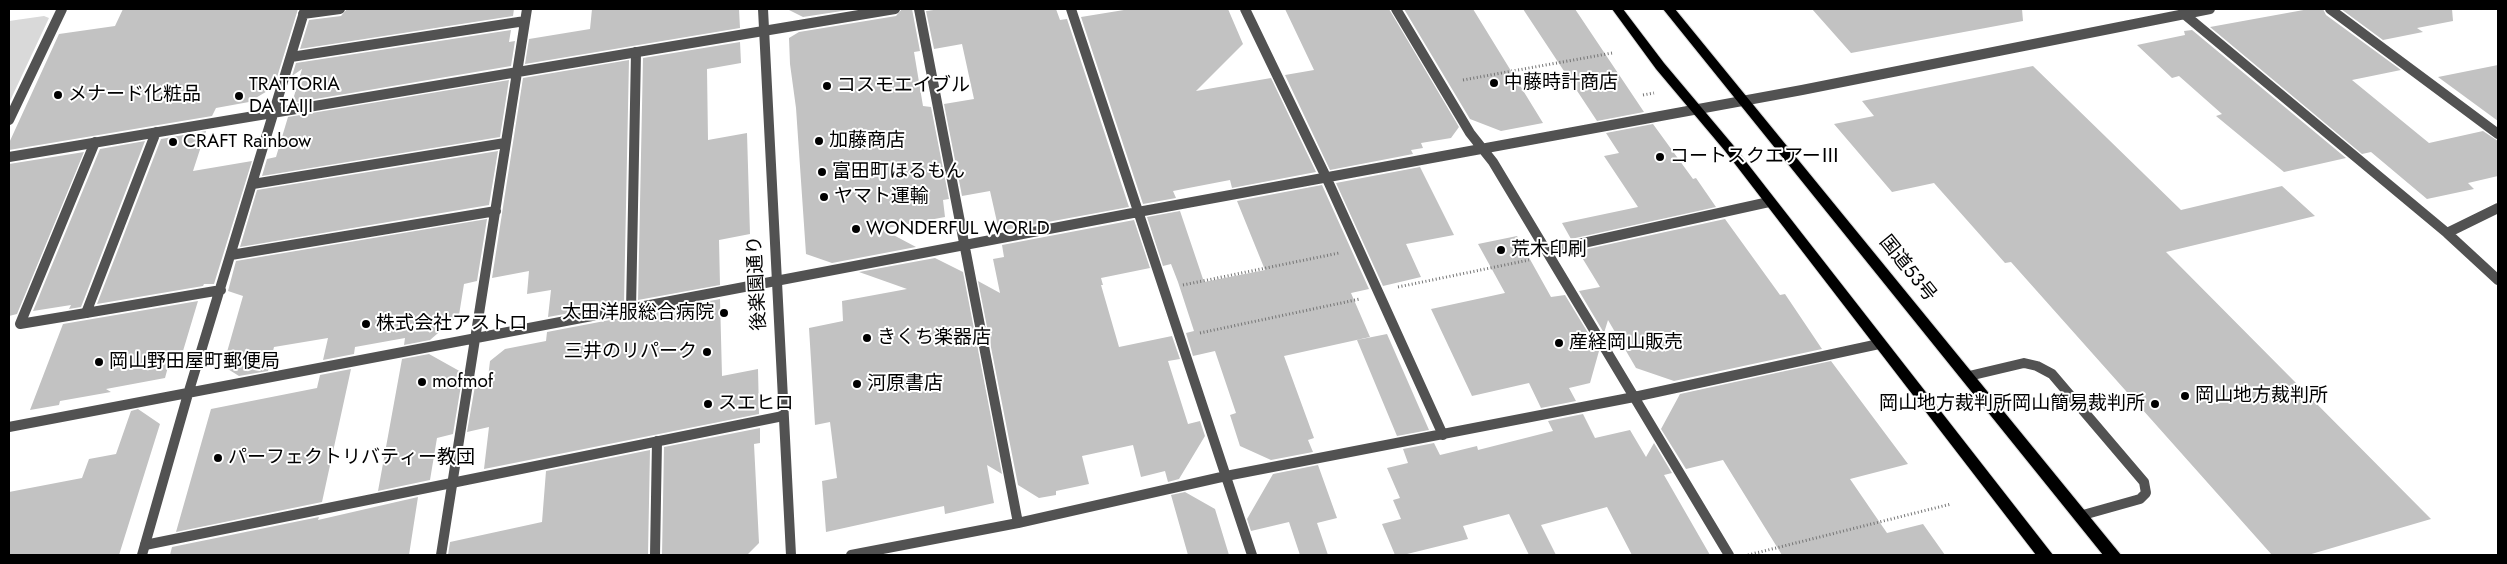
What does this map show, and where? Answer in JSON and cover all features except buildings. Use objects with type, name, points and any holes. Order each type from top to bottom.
[{"type":"highway","points":[[1617,9],[1729,148],[2028,536],[2045,555]]},
{"type":"highway","name":"国道53号","points":[[1669,9],[2083,515],[2113,555]]},
{"type":"highway","points":[[2028,536],[2037,555]]},
{"type":"street","points":[[9,120],[62,9]]},
{"type":"street","points":[[340,9],[304,12],[188,394],[142,553],[453,482],[783,416]]},
{"type":"street","points":[[441,555],[527,9]]},
{"type":"street","name":"後楽園通り","points":[[763,9],[791,555]]},
{"type":"street","points":[[9,157],[895,9]]},
{"type":"street","points":[[918,9],[1018,523]]},
{"type":"street","points":[[1072,9],[1252,555]]},
{"type":"street","points":[[1245,9],[1327,180],[1442,435]]},
{"type":"street","points":[[1396,9],[1470,133],[1484,149],[1548,253],[1729,555]]},
{"type":"street","points":[[9,427],[1138,212],[1327,180],[2210,9]]},
{"type":"street","points":[[2330,9],[2498,134]]},
{"type":"street","points":[[2184,14],[2447,233],[2498,280]]},
{"type":"street","points":[[291,57],[525,21]]},
{"type":"street","points":[[631,310],[636,52]]},
{"type":"street","points":[[86,313],[156,132]]},
{"type":"street","points":[[95,142],[20,324],[221,290]]},
{"type":"street","points":[[253,184],[505,143]]},
{"type":"street","points":[[1548,253],[1770,202]]},
{"type":"street","points":[[2447,233],[2498,208]]},
{"type":"street","points":[[231,256],[496,211]]},
{"type":"street","points":[[851,555],[1018,523],[1226,476],[1634,397],[1879,344]]},
{"type":"street","points":[[1969,376],[2024,363],[2037,366],[2052,374],[2144,482],[2146,493],[2140,499],[2083,515]]},
{"type":"street","points":[[655,555],[657,441]]},
{"type":"path","points":[[1440,84],[1612,53]]},
{"type":"path","points":[[1163,289],[1358,249]]},
{"type":"path","points":[[1180,338],[1548,253]]},
{"type":"path","points":[[1748,555],[1951,504]]},
{"type":"shaded area","points":[[44,16],[49,18],[9,103],[9,21]]},
{"type":"place","name":"中藤時計商店","points":[[1494,83]]},
{"type":"place","name":"コスモエイブル","points":[[827,86]]},
{"type":"place","name":"メナード化粧品","points":[[58,95]]},
{"type":"place","name":"TRATTORIA DA TAIJI","points":[[239,96]]},
{"type":"place","name":"加藤商店","points":[[819,141]]},
{"type":"place","name":"CRAFT Rainbow","points":[[173,142]]},
{"type":"place","name":"コートスクエアーⅢ","points":[[1660,157]]},
{"type":"place","name":"富田町ほるもん","points":[[822,172]]},
{"type":"place","name":"ヤマト運輸","points":[[824,197]]},
{"type":"place","name":"WONDERFUL WORLD","points":[[856,229]]},
{"type":"place","name":"荒木印刷","points":[[1501,250]]},
{"type":"place","name":"太田洋服総合病院","points":[[724,313]]},
{"type":"place","name":"株式会社アストロ","points":[[366,324]]},
{"type":"place","name":"きくち楽器店","points":[[867,338]]},
{"type":"place","name":"産経岡山販売","points":[[1559,343]]},
{"type":"place","name":"三井のリパーク","points":[[707,352]]},
{"type":"place","name":"岡山野田屋町郵便局","points":[[99,362]]},
{"type":"place","name":"mofmof","points":[[422,382]]},
{"type":"place","name":"河原書店","points":[[857,384]]},
{"type":"place","name":"岡山地方裁判所","points":[[2185,396]]},
{"type":"place","name":"スエヒロ","points":[[708,404]]},
{"type":"place","name":"岡山地方裁判所岡山簡易裁判所","points":[[2155,404]]},
{"type":"place","name":"パーフェクトリバティー教団","points":[[218,458]]}]
